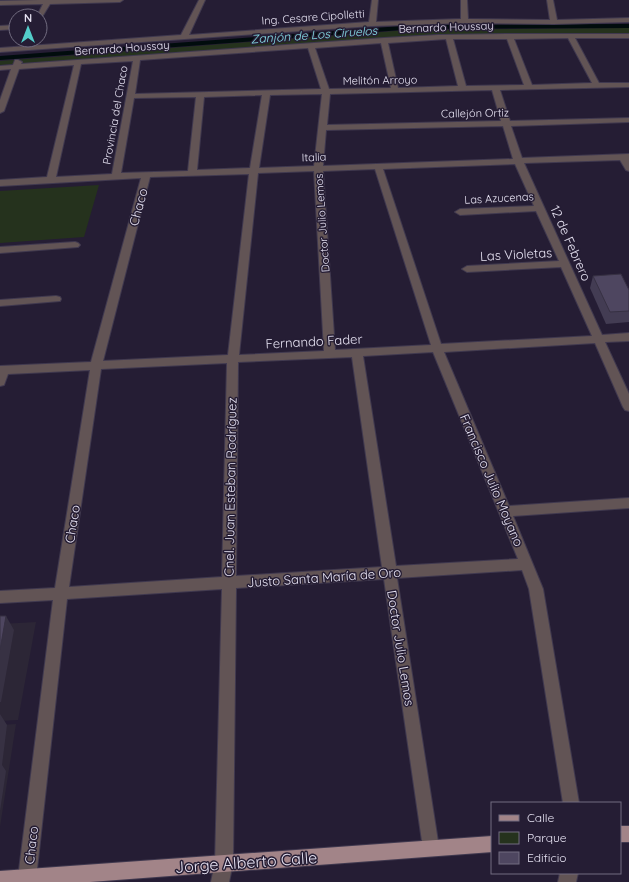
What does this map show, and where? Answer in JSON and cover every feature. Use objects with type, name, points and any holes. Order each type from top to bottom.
[{"type":"main road","name":"Jorge Alberto Calle","points":[[0,880],[491,844]]},
{"type":"street","points":[[0,3],[120,0]]},
{"type":"street","points":[[184,37],[202,0]]},
{"type":"street","points":[[372,24],[375,0]]},
{"type":"street","points":[[464,0],[465,21]]},
{"type":"street","points":[[550,0],[554,22]]},
{"type":"street","name":"Ing. Cesare Cipolletti","points":[[0,50],[21,54],[184,37],[372,24],[465,21],[554,22],[629,20]]},
{"type":"street","points":[[509,36],[529,88]]},
{"type":"street","name":"Bernardo Houssay","points":[[0,68],[384,40],[509,36],[629,36]]},
{"type":"street","points":[[571,36],[597,86]]},
{"type":"street","points":[[449,37],[463,89]]},
{"type":"street","points":[[384,40],[395,90]]},
{"type":"street","name":"Doctor Julio Lemos","points":[[311,46],[326,92],[318,169],[330,355]]},
{"type":"street","points":[[0,111],[15,67],[24,48]]},
{"type":"street","name":"Provincia del Chaco","points":[[116,176],[137,58]]},
{"type":"street","points":[[51,180],[78,62]]},
{"type":"street","name":"Melitón Arroyo","points":[[131,96],[629,85]]},
{"type":"street","name":"12 de Febrero","points":[[495,88],[518,160],[629,407]]},
{"type":"street","name":"Cnel. Juan Esteban Rodríguez","points":[[220,882],[224,863],[232,360],[254,171],[266,93]]},
{"type":"street","points":[[192,173],[200,95]]},
{"type":"street","name":"Callejón Ortiz","points":[[322,128],[629,120]]},
{"type":"street","points":[[626,157],[629,168]]},
{"type":"street","name":"Italia","points":[[0,183],[116,176],[626,157]]},
{"type":"street","name":"Francisco Julio Moyano","points":[[378,166],[437,348],[536,589],[571,802]]},
{"type":"street","name":"Chaco","points":[[27,878],[61,593],[96,365],[146,175]]},
{"type":"street","name":"Las Azucenas","points":[[460,212],[540,208]]},
{"type":"street","points":[[0,250],[75,245]]},
{"type":"street","name":"Las Violetas","points":[[467,269],[565,264]]},
{"type":"street","points":[[0,303],[56,299]]},
{"type":"street","name":"Fernando Fader","points":[[1,370],[330,355],[629,337]]},
{"type":"street","name":"Doctor Julio Lemos","points":[[357,353],[431,848]]},
{"type":"street","points":[[0,382],[1,370]]},
{"type":"street","points":[[505,511],[629,503]]},
{"type":"street","name":"Justo Santa María de Oro","points":[[0,597],[527,564]]},
{"type":"shaded area","points":[[36,622],[18,720],[0,721],[0,624]]},
{"type":"shaded area","points":[[16,724],[0,827],[0,725]]},
{"type":"green space","points":[[629,28],[629,34],[440,34],[0,65],[0,61],[408,30]]},
{"type":"green space","points":[[99,185],[84,237],[0,243],[0,191]]},
{"type":"building","points":[[621,274],[629,290],[629,311],[610,312],[593,276]]},
{"type":"building","points":[[0,616],[6,616],[0,650]]},
{"type":"waterway","name":"Zanjón de Los Ciruelos","points":[[0,58],[415,27],[629,26]]}]
